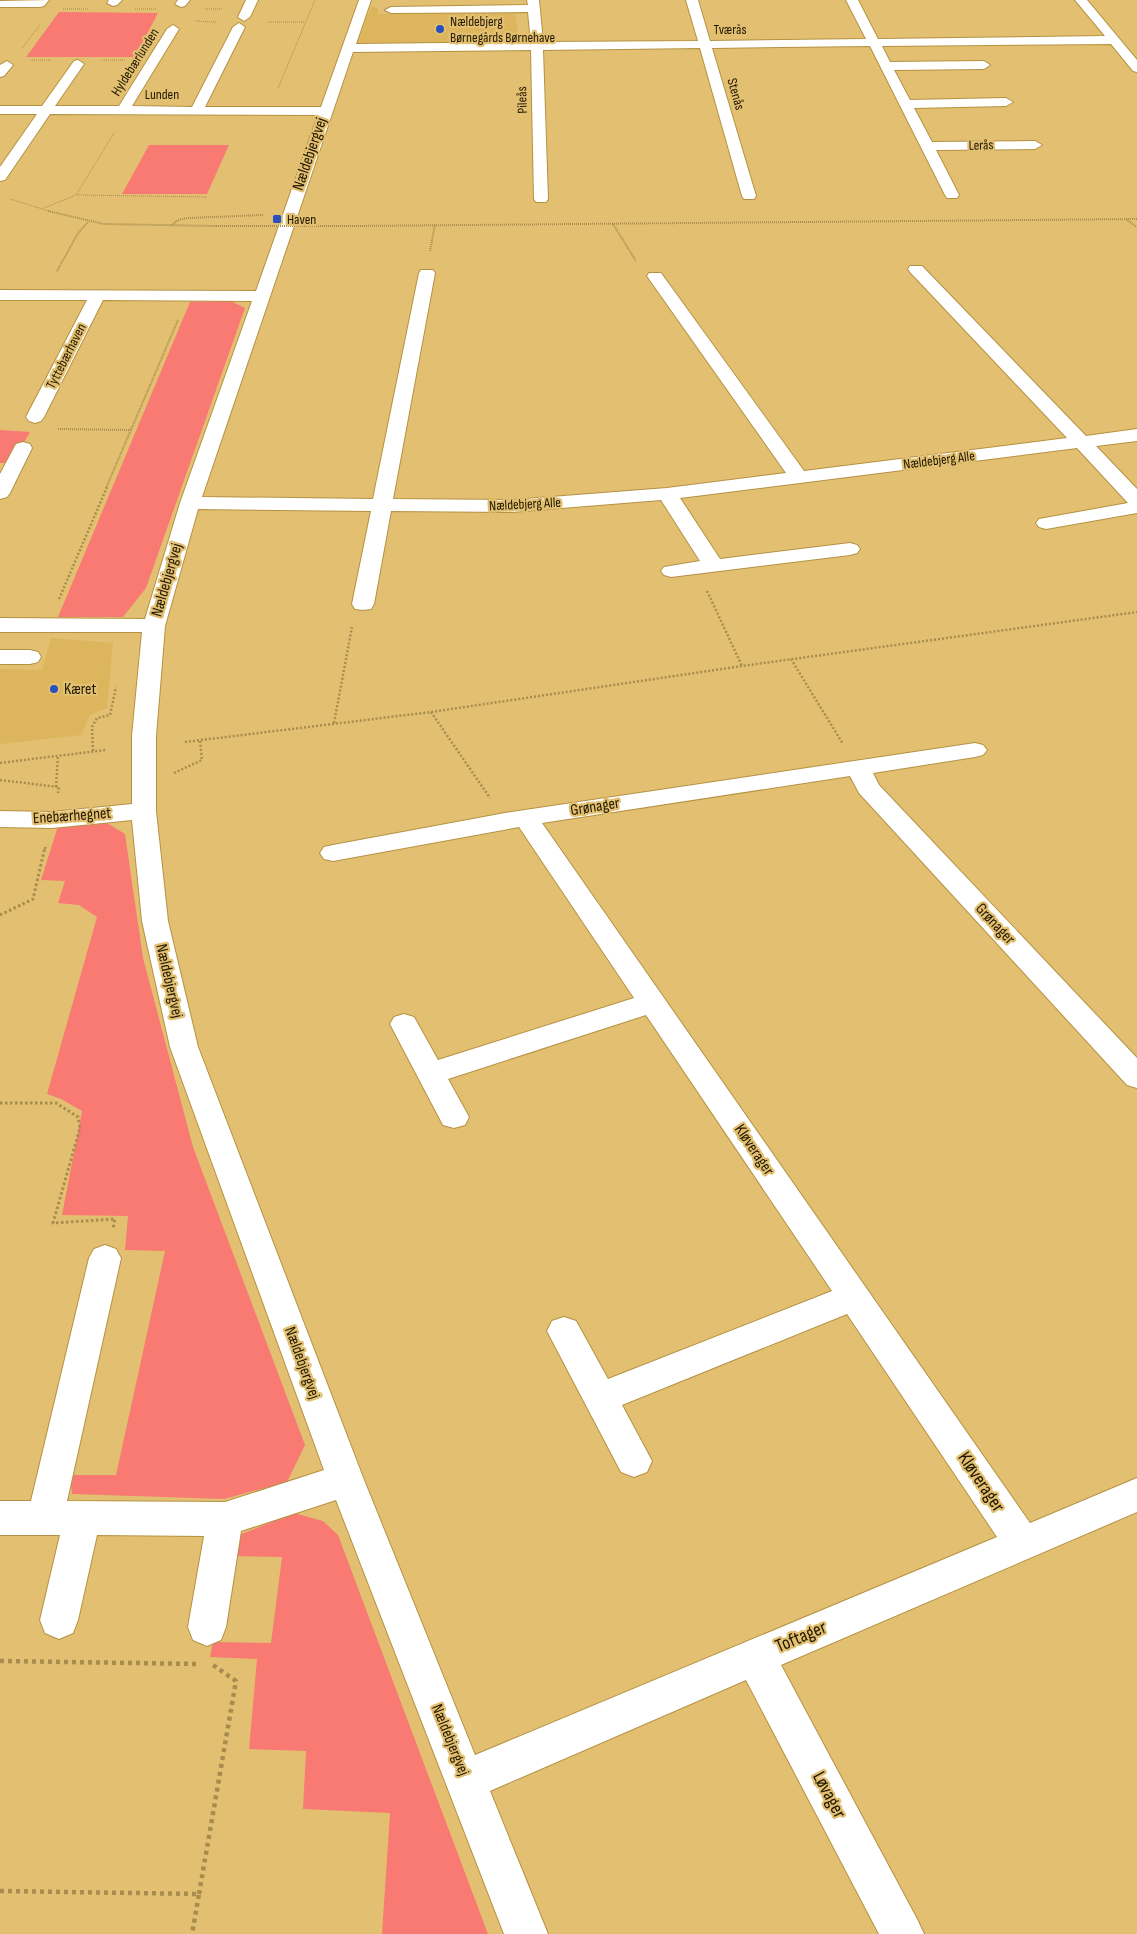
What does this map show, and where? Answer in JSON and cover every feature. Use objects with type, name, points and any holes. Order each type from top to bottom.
[{"type":"street","points":[[196,111],[252,0]]},
{"type":"street","name":"Nældebjergvej","points":[[365,0],[190,503],[154,626],[145,728],[144,800],[155,921],[184,1047],[346,1480],[526,1934]]},
{"type":"street","name":"Stenås","points":[[692,0],[749,196]]},
{"type":"street","points":[[852,0],[952,195]]},
{"type":"street","points":[[1081,0],[1137,68]]},
{"type":"street","points":[[0,4],[42,2]]},
{"type":"street","points":[[391,10],[534,4]]},
{"type":"street","name":"Pileås","points":[[534,4],[541,199]]},
{"type":"street","name":"Hyldebærlunden","points":[[123,110],[173,29]]},
{"type":"street","name":"Tværås","points":[[347,48],[1113,40]]},
{"type":"street","points":[[0,177],[78,64]]},
{"type":"street","points":[[886,66],[984,65]]},
{"type":"street","points":[[905,104],[1006,102]]},
{"type":"street","name":"Lunden","points":[[0,110],[325,111]]},
{"type":"street","name":"Lerås","points":[[927,146],[1035,144]]},
{"type":"street","points":[[916,269],[1137,500]]},
{"type":"street","points":[[363,604],[427,273]]},
{"type":"street","points":[[654,276],[798,478]]},
{"type":"street","points":[[0,295],[261,296]]},
{"type":"street","name":"Tyttebærhaven","points":[[36,417],[98,296]]},
{"type":"street","name":"Nældebjerg Alle","points":[[190,503],[512,506],[667,494],[1137,435]]},
{"type":"street","points":[[0,493],[23,448]]},
{"type":"street","points":[[667,494],[705,567]]},
{"type":"street","points":[[1046,522],[1137,507]]},
{"type":"street","points":[[671,571],[850,549]]},
{"type":"street","points":[[2,632],[48,625],[154,626]]},
{"type":"street","points":[[0,656],[30,657]]},
{"type":"street","name":"Grønager","points":[[333,853],[516,819],[975,750]]},
{"type":"street","name":"Grønager","points":[[858,768],[868,788],[1137,1077]]},
{"type":"street","name":"Enebærhegnet","points":[[0,819],[52,820],[144,800]]},
{"type":"street","name":"Kløverager","points":[[516,819],[653,1002],[1023,1543]]},
{"type":"street","points":[[430,1074],[653,1002]]},
{"type":"street","points":[[404,1024],[454,1117]]},
{"type":"street","points":[[45,1518],[104,1258]]},
{"type":"street","points":[[600,1398],[854,1297]]},
{"type":"street","points":[[564,1331],[634,1461]]},
{"type":"street","points":[[0,1518],[225,1519],[346,1480]]},
{"type":"street","name":"Toftager","points":[[466,1780],[1137,1495]]},
{"type":"street","points":[[59,1620],[83,1518]]},
{"type":"street","points":[[207,1627],[225,1519]]},
{"type":"street","name":"Løvager","points":[[755,1657],[902,1934]]},
{"type":"path","points":[[268,112],[314,0]]},
{"type":"path","points":[[76,195],[126,114],[123,110]]},
{"type":"path","points":[[44,208],[76,195],[206,197]]},
{"type":"path","points":[[10,198],[89,222],[104,224],[354,226],[1137,219]]},
{"type":"path","points":[[172,225],[178,220],[188,218],[289,214]]},
{"type":"path","points":[[1126,220],[1137,227]]},
{"type":"path","points":[[44,295],[78,233],[89,222]]},
{"type":"path","points":[[427,273],[435,224]]},
{"type":"path","points":[[612,224],[644,273],[654,276]]},
{"type":"path","points":[[48,625],[188,296]]},
{"type":"path","points":[[51,429],[132,430]]},
{"type":"path","points":[[705,567],[742,666]]},
{"type":"path","points":[[334,724],[352,623],[363,604]]},
{"type":"path","points":[[185,742],[431,712],[790,659],[1137,612]]},
{"type":"path","points":[[93,751],[92,727],[97,718],[110,715],[124,642],[124,626]]},
{"type":"path","points":[[790,659],[858,768]]},
{"type":"path","points":[[431,712],[516,819]]},
{"type":"path","points":[[144,800],[171,784],[175,772],[202,760],[200,740]]},
{"type":"path","points":[[0,763],[105,750]]},
{"type":"path","points":[[0,915],[33,899],[59,787],[56,787],[58,756]]},
{"type":"path","points":[[0,780],[56,787]]},
{"type":"path","points":[[0,1103],[56,1103],[78,1117],[80,1128],[53,1223],[115,1220],[104,1258]]},
{"type":"path","points":[[0,1661],[215,1665],[236,1681],[192,1934]]},
{"type":"path","points":[[0,1891],[199,1894]]},
{"type":"shaded area","name":"Nældebjerg Børnegårds Børnehave","points":[[371,7],[378,8],[378,14],[515,12],[519,43],[369,45],[357,43]]},
{"type":"shaded area","points":[[59,12],[158,13],[135,57],[26,57]]},
{"type":"shaded area","points":[[149,145],[229,145],[207,194],[122,194]]},
{"type":"shaded area","points":[[231,301],[245,308],[146,588],[123,617],[58,617],[190,302]]},
{"type":"shaded area","points":[[0,430],[30,432],[12,463],[0,463]]},
{"type":"shaded area","name":"Kæret","points":[[51,638],[113,643],[107,708],[90,715],[81,735],[0,744],[0,669],[42,670]]},
{"type":"shaded area","points":[[107,823],[125,834],[143,958],[193,1147],[305,1445],[287,1482],[224,1499],[72,1494],[70,1475],[116,1475],[165,1251],[125,1250],[128,1216],[62,1215],[82,1111],[61,1099],[47,1094],[97,917],[79,905],[58,903],[65,881],[41,880],[58,826]]},
{"type":"shaded area","points":[[294,1513],[323,1521],[338,1535],[488,1934],[382,1934],[390,1813],[303,1809],[306,1751],[249,1749],[257,1659],[210,1657],[213,1642],[271,1643],[282,1557],[235,1556],[239,1535]]},
{"type":"place","name":"Nældebjerg Børnegårds Børnehave","points":[[440,29]]},
{"type":"place","name":"Haven","points":[[277,219]]},
{"type":"place","name":"Kæret","points":[[54,689]]}]
